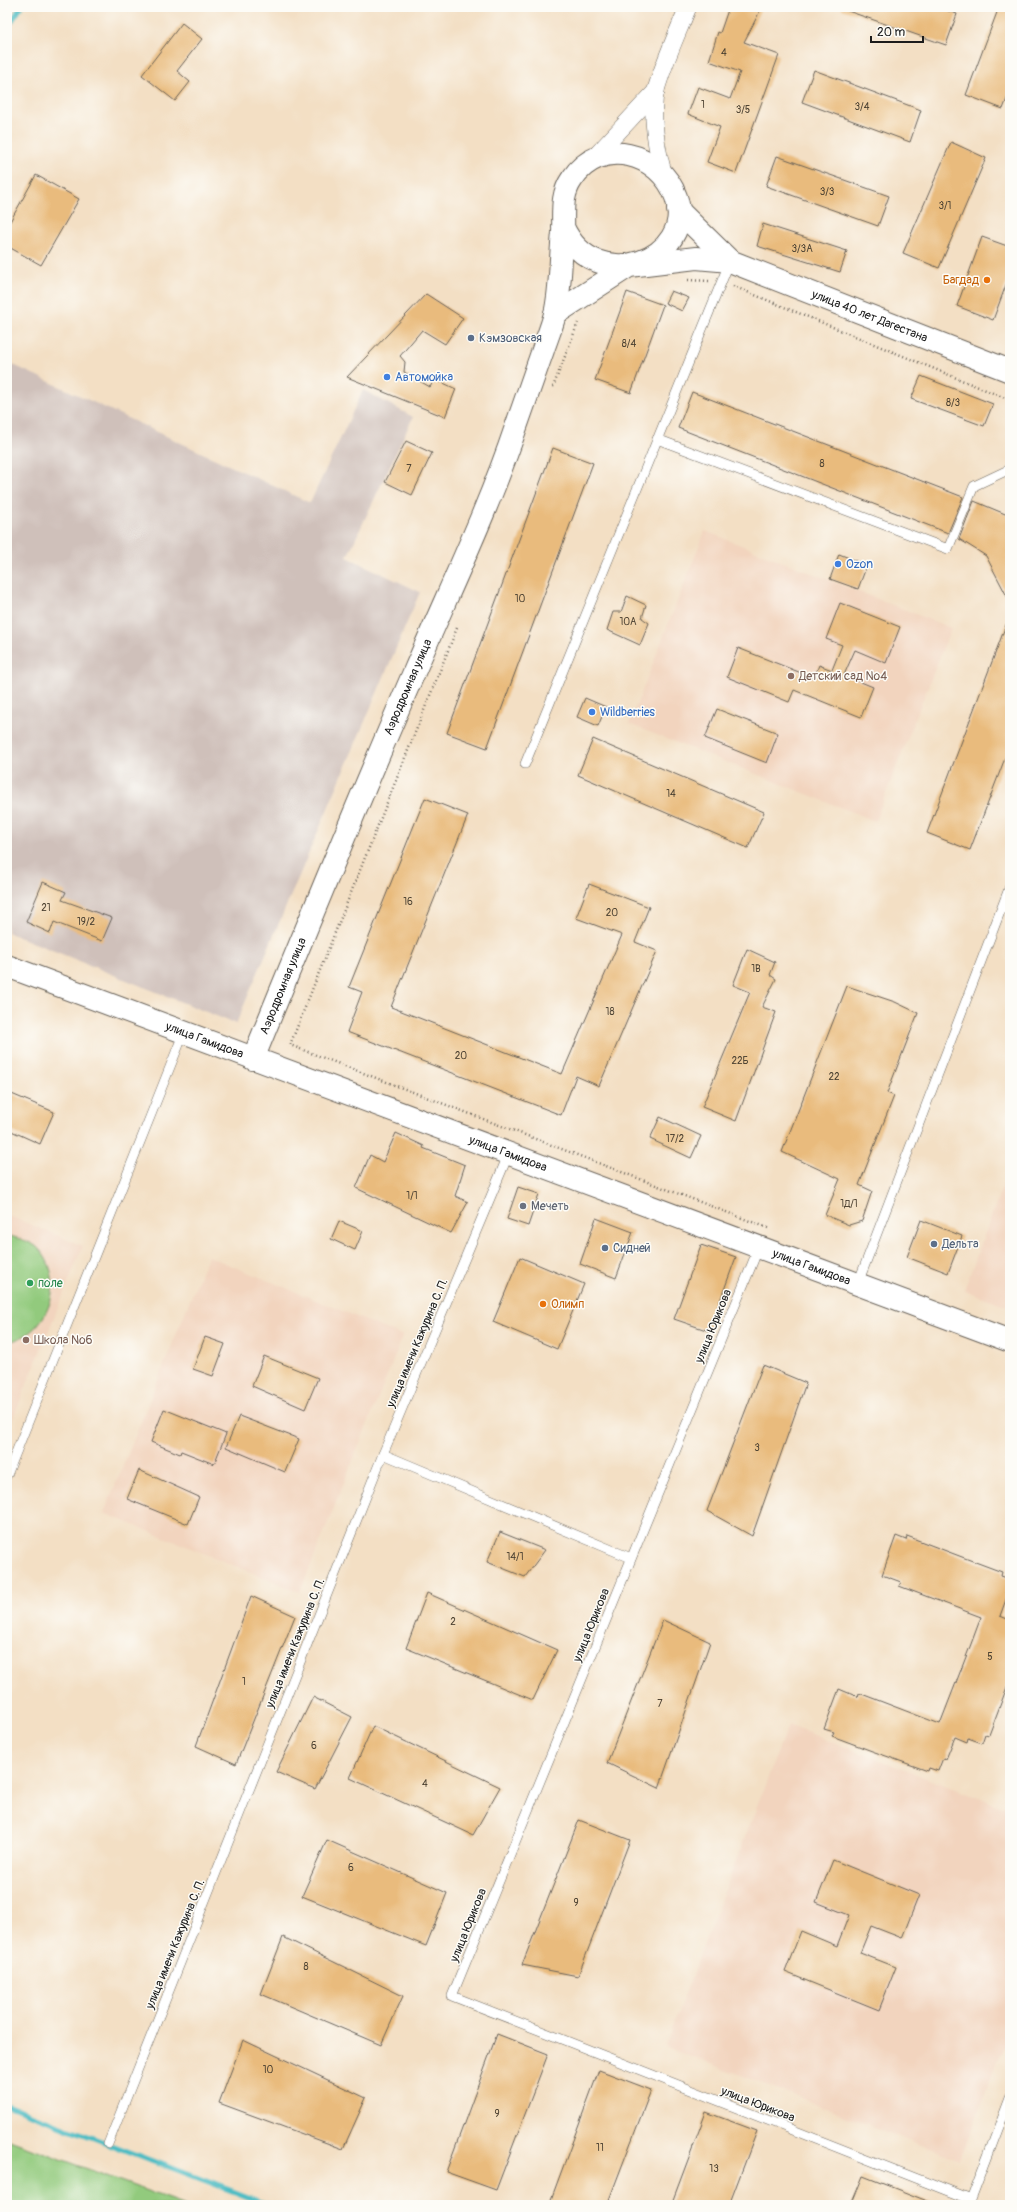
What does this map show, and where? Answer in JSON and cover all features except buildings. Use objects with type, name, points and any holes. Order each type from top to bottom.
[{"type":"street","points":[[555,314],[629,266],[645,260],[668,241],[675,227],[678,210],[676,199],[664,175],[659,160],[654,127],[656,91],[688,7]]},
{"type":"street","points":[[656,91],[591,161],[573,177],[564,196],[563,228],[572,244],[584,254],[607,265],[629,266],[696,258],[730,261]]},
{"type":"street","points":[[591,161],[608,155],[628,154],[641,158],[655,166],[664,175]]},
{"type":"street","points":[[678,210],[730,261]]},
{"type":"street","name":"Аэродромная улица","points":[[253,1058],[341,842],[507,455],[555,314],[563,228]]},
{"type":"street","name":"улица 40 лет Дагестана","points":[[730,261],[1010,371]]},
{"type":"street","name":"улица Гамидова","points":[[7,966],[858,1283],[1010,1342]]},
{"type":"lane","points":[[525,764],[730,261]]},
{"type":"lane","points":[[657,440],[948,549],[974,486],[1010,469]]},
{"type":"lane","points":[[858,1283],[1010,886]]},
{"type":"lane","points":[[7,1474],[184,1032]]},
{"type":"lane","name":"улица имени Кажурина С. П.","points":[[108,2144],[383,1454],[509,1153]]},
{"type":"lane","name":"улица Юрикова","points":[[759,1246],[452,1996],[971,2200],[1010,2098]]},
{"type":"lane","points":[[383,1454],[631,1558]]},
{"type":"path","points":[[683,280],[722,281],[1010,400]]},
{"type":"path","points":[[550,393],[580,318]]},
{"type":"path","points":[[459,622],[290,1045],[776,1231]]},
{"type":"shaded area","points":[[7,362],[310,503],[363,390],[413,417],[347,557],[420,592],[236,1024],[7,932]]},
{"type":"shaded area","name":"Детский сад №4","points":[[705,531],[951,628],[875,821],[629,724]]},
{"type":"shaded area","points":[[1010,1166],[1010,1307],[964,1290]]},
{"type":"shaded area","name":"Школа №6","points":[[7,1215],[83,1246],[7,1433]]},
{"type":"shaded area","points":[[208,1256],[403,1336],[300,1592],[104,1513]]},
{"type":"shaded area","points":[[788,1725],[1010,1810],[1010,2029],[960,2160],[665,2046]]},
{"type":"green space","name":"поле","points":[[7,1235],[27,1242],[38,1248],[47,1261],[52,1275],[52,1290],[50,1304],[34,1329],[22,1337],[7,1342]]},
{"type":"green space","points":[[7,2139],[185,2205],[7,2205]]},
{"type":"waterway","points":[[7,28],[21,7]]},
{"type":"waterway","points":[[7,2105],[269,2205]]},
{"type":"place","name":"Багдад","points":[[987,280]]},
{"type":"place","name":"Кэмзовская","points":[[471,338]]},
{"type":"place","name":"Автомойка","points":[[387,377]]},
{"type":"place","name":"Ozon","points":[[838,564]]},
{"type":"place","name":"Детский сад №4","points":[[791,676]]},
{"type":"place","name":"Wildberries","points":[[592,712]]},
{"type":"place","name":"Мечеть","points":[[523,1206]]},
{"type":"place","name":"Дельта","points":[[934,1244]]},
{"type":"place","name":"Сидней","points":[[605,1248]]},
{"type":"place","name":"поле","points":[[30,1283]]},
{"type":"place","name":"Олимп","points":[[543,1304]]},
{"type":"place","name":"Школа №6","points":[[26,1340]]}]
